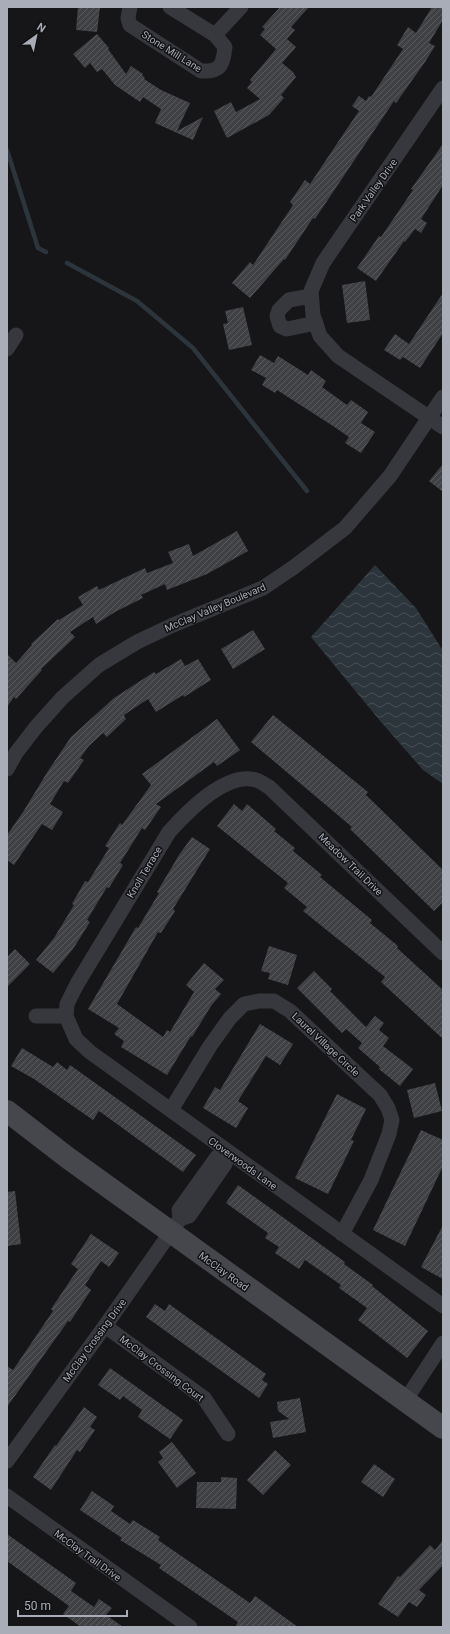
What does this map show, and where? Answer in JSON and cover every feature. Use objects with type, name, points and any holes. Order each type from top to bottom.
[{"type":"main road","name":"McClay Road","points":[[7,1111],[68,1158],[175,1225],[405,1401],[443,1428]]},
{"type":"street","name":"Stone Mill Lane","points":[[130,7],[128,18],[130,25],[201,71],[210,71],[218,68],[222,64],[225,47],[215,35],[170,7]]},
{"type":"street","points":[[215,35],[241,7]]},
{"type":"street","name":"Park Valley Drive","points":[[443,88],[323,263],[313,286],[311,296],[313,315],[320,336],[338,356],[443,427]]},
{"type":"street","points":[[311,296],[289,300],[279,310],[278,321],[280,326],[287,328],[316,323]]},
{"type":"street","points":[[7,349],[16,335]]},
{"type":"street","name":"McClay Valley Boulevard","points":[[7,770],[16,754],[36,727],[63,697],[99,665],[137,642],[173,625],[263,588],[294,567],[345,528],[390,476],[428,417],[443,397]]},
{"type":"street","name":"Knoll Terrace","points":[[67,1010],[77,984],[168,832],[184,815],[226,784],[239,780],[255,780]]},
{"type":"street","name":"Meadow Trail Drive","points":[[255,780],[270,787],[443,953]]},
{"type":"street","name":"Laurel Village Circle","points":[[171,1110],[210,1046],[230,1018],[244,1004],[259,1001],[274,1001],[290,1011],[380,1095],[388,1108],[392,1120],[390,1134],[371,1180],[342,1234]]},
{"type":"street","points":[[36,1016],[67,1010]]},
{"type":"street","name":"Cloverwoods Lane","points":[[67,1010],[76,1039],[90,1052],[443,1306]]},
{"type":"street","name":"McClay Crossing Drive","points":[[7,1461],[105,1326],[175,1225],[179,1210],[212,1163],[217,1157],[228,1152]]},
{"type":"street","name":"McClay Crossing Court","points":[[105,1326],[204,1398],[228,1434]]},
{"type":"street","points":[[405,1401],[443,1343]]},
{"type":"street","name":"McClay Trail Drive","points":[[7,1496],[190,1627]]},
{"type":"water","points":[[375,565],[416,608],[443,651],[443,784],[423,770],[381,722],[311,637]]},
{"type":"building","points":[[78,7],[100,7],[97,32],[76,30]]},
{"type":"building","points":[[280,7],[309,7],[291,27],[295,30],[287,39],[296,47],[282,63],[293,72],[296,77],[281,95],[284,98],[269,115],[227,138],[214,111],[231,102],[236,112],[260,99],[247,88],[252,82],[250,80],[276,49],[260,35],[265,29],[262,27]]},
{"type":"building","points":[[432,7],[443,7],[443,20],[429,43],[435,46],[425,62],[396,103],[394,101],[315,219],[313,218],[285,260],[284,259],[250,298],[232,283],[250,262],[253,265],[293,205],[290,202],[305,180],[310,184],[359,111],[352,106],[359,96],[366,101],[369,96],[371,97],[403,49],[397,45],[408,27],[416,33]]},
{"type":"building","points":[[97,34],[109,48],[108,49],[126,74],[131,66],[143,74],[144,79],[161,90],[190,103],[177,131],[203,117],[193,140],[155,123],[161,109],[143,97],[140,102],[115,85],[102,69],[97,72],[90,63],[85,68],[73,54]]},
{"type":"building","points":[[443,144],[443,185],[421,219],[427,223],[421,233],[415,229],[405,242],[404,241],[376,281],[357,268],[379,236],[381,237],[413,190],[411,189]]},
{"type":"building","points":[[365,281],[370,320],[347,323],[342,285]]},
{"type":"building","points":[[443,293],[443,333],[420,368],[403,357],[400,360],[384,350],[395,334],[409,344]]},
{"type":"building","points":[[243,307],[252,345],[229,350],[223,324],[228,323],[225,311]]},
{"type":"building","points":[[260,355],[274,363],[278,356],[308,375],[311,370],[326,381],[322,387],[347,405],[351,400],[368,412],[361,423],[375,432],[361,453],[345,443],[349,437],[333,426],[277,390],[275,393],[262,385],[266,378],[251,370]]},
{"type":"building","points":[[443,464],[443,492],[429,481]]},
{"type":"building","points":[[237,531],[248,551],[207,574],[167,590],[165,584],[141,595],[143,598],[115,612],[96,624],[93,617],[70,632],[75,637],[41,669],[42,670],[16,699],[14,697],[7,707],[7,654],[16,663],[32,645],[31,644],[58,619],[59,620],[83,605],[78,597],[97,586],[99,590],[145,568],[147,573],[173,563],[168,552],[189,544],[193,556]]},
{"type":"building","points":[[253,630],[265,649],[233,669],[221,649]]},
{"type":"building","points":[[181,659],[185,666],[198,659],[211,680],[156,712],[148,699],[124,715],[126,719],[107,737],[103,733],[89,746],[80,758],[84,760],[68,783],[64,781],[50,804],[63,812],[52,830],[42,824],[14,865],[7,860],[7,835],[71,737],[114,698],[154,672],[156,674]]},
{"type":"building","points":[[273,715],[368,792],[366,795],[443,870],[443,902],[434,911],[350,829],[352,827],[251,742]]},
{"type":"building","points":[[217,719],[240,750],[217,766],[214,762],[156,804],[161,807],[145,830],[142,828],[120,863],[123,865],[109,888],[107,887],[87,920],[90,922],[73,949],[53,973],[36,960],[54,938],[74,905],[72,904],[85,881],[88,882],[109,848],[105,846],[120,823],[122,825],[151,785],[142,774]]},
{"type":"building","points":[[234,804],[242,811],[247,804],[276,829],[274,831],[295,848],[293,851],[322,875],[320,877],[372,920],[370,923],[398,946],[397,948],[443,990],[443,1039],[381,982],[385,977],[303,911],[307,907],[284,888],[288,883],[217,826]]},
{"type":"building","points":[[192,837],[210,849],[173,909],[175,911],[161,933],[158,932],[117,1004],[163,1037],[167,1030],[170,1032],[194,992],[186,985],[204,963],[224,980],[215,989],[221,994],[211,1006],[192,1037],[191,1036],[167,1075],[121,1047],[124,1041],[114,1034],[119,1028],[88,1009],[136,927],[138,928],[159,893],[157,892],[179,855]]},
{"type":"building","points":[[269,946],[297,955],[288,985],[268,979],[270,973],[261,971]]},
{"type":"building","points":[[15,949],[30,964],[7,987],[7,957]]},
{"type":"building","points":[[314,971],[332,989],[330,991],[366,1027],[375,1016],[384,1023],[379,1030],[389,1038],[383,1046],[413,1069],[400,1086],[379,1069],[380,1067],[358,1048],[362,1043],[346,1029],[342,1033],[297,988]]},
{"type":"building","points":[[260,1024],[293,1044],[280,1065],[266,1056],[238,1101],[248,1108],[236,1128],[203,1108],[215,1087],[220,1090]]},
{"type":"building","points":[[22,1048],[53,1067],[57,1062],[67,1070],[70,1065],[196,1155],[183,1172],[99,1111],[93,1120],[34,1079],[11,1066]]},
{"type":"building","points":[[435,1083],[442,1111],[414,1118],[407,1090]]},
{"type":"building","points":[[337,1094],[366,1109],[351,1140],[354,1141],[328,1194],[295,1178]]},
{"type":"building","points":[[421,1130],[443,1140],[443,1166],[405,1246],[373,1230]]},
{"type":"building","points":[[238,1185],[345,1262],[344,1264],[373,1285],[372,1286],[428,1331],[407,1358],[358,1320],[367,1308],[339,1288],[341,1285],[305,1260],[299,1269],[275,1253],[279,1247],[265,1238],[268,1233],[226,1203]]},
{"type":"building","points":[[15,1191],[21,1244],[7,1246],[7,1192]]},
{"type":"building","points":[[443,1225],[443,1279],[421,1267]]},
{"type":"building","points":[[91,1234],[119,1253],[109,1267],[101,1261],[85,1285],[91,1290],[70,1322],[68,1321],[7,1407],[7,1366],[13,1370],[53,1311],[51,1309],[78,1269],[71,1264]]},
{"type":"building","points":[[155,1304],[165,1311],[169,1304],[266,1374],[262,1380],[268,1384],[259,1398],[146,1317]]},
{"type":"building","points":[[110,1368],[183,1420],[170,1439],[138,1417],[142,1410],[123,1396],[120,1400],[98,1385]]},
{"type":"building","points":[[300,1398],[306,1432],[273,1438],[270,1422],[289,1419],[278,1411],[277,1402]]},
{"type":"building","points":[[84,1407],[97,1417],[90,1427],[95,1430],[80,1452],[77,1450],[51,1490],[33,1477]]},
{"type":"building","points":[[172,1442],[196,1473],[177,1488],[158,1462],[163,1458],[159,1452]]},
{"type":"building","points":[[275,1450],[291,1465],[263,1495],[247,1480]]},
{"type":"building","points":[[374,1464],[395,1479],[383,1497],[361,1482]]},
{"type":"building","points":[[221,1477],[237,1478],[236,1509],[196,1508],[197,1482],[221,1482]]},
{"type":"building","points":[[92,1491],[114,1506],[111,1511],[130,1524],[133,1520],[160,1537],[158,1540],[250,1603],[255,1596],[298,1627],[235,1627],[238,1622],[159,1568],[161,1565],[120,1540],[122,1538],[80,1510]]},
{"type":"building","points":[[7,1534],[76,1583],[71,1591],[94,1607],[99,1599],[112,1608],[106,1615],[123,1627],[81,1627],[63,1614],[69,1606],[7,1561]]},
{"type":"building","points":[[443,1540],[443,1565],[419,1590],[426,1595],[417,1607],[409,1602],[398,1617],[378,1604],[398,1576],[400,1577],[430,1545],[435,1550]]},
{"type":"waterway","points":[[7,150],[38,248],[46,252]]},
{"type":"waterway","points":[[67,263],[137,301],[193,348],[307,491]]}]
